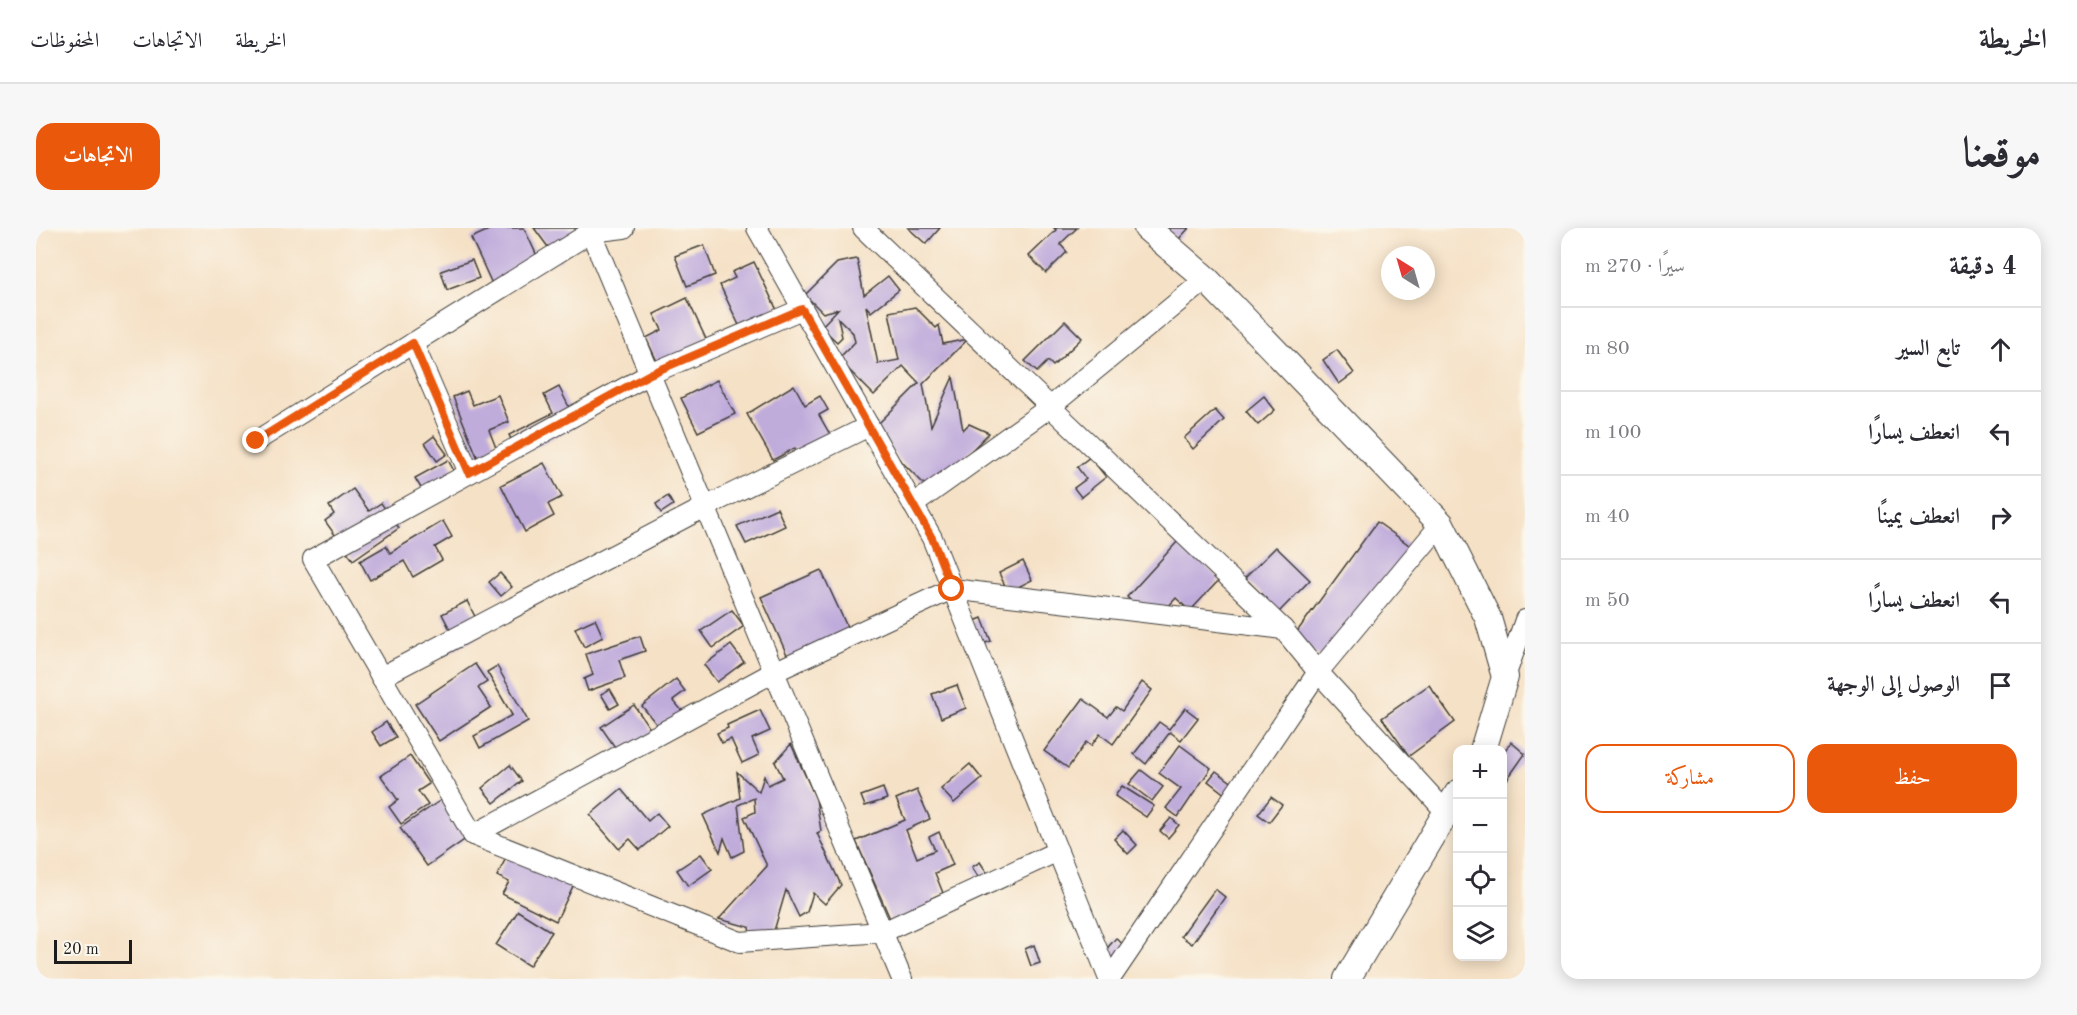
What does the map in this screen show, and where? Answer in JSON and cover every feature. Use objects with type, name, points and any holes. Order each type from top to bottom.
[{"type":"street","points":[[256,441],[590,230],[624,228]]},
{"type":"street","points":[[757,228],[932,538],[1110,979]]},
{"type":"street","points":[[863,228],[1283,629],[1318,672],[1452,802],[1347,979]]},
{"type":"street","points":[[1147,228],[1206,279],[1442,524],[1488,618],[1505,677]]},
{"type":"street","points":[[590,230],[902,979]]},
{"type":"street","points":[[913,505],[1050,407],[1206,279]]},
{"type":"street","points":[[802,309],[650,374],[313,559],[473,836],[740,942],[883,932],[1058,851]]},
{"type":"street","points":[[413,343],[469,473]]},
{"type":"street","points":[[381,677],[705,507],[868,426]]},
{"type":"street","points":[[1110,979],[1318,672],[1442,524]]},
{"type":"street","points":[[473,836],[774,672],[952,589],[1283,629]]},
{"type":"street","points":[[1485,745],[1525,620]]},
{"type":"building","points":[[493,228],[524,228],[537,256],[493,286],[471,238]]},
{"type":"building","points":[[534,228],[581,228],[559,262]]},
{"type":"building","points":[[908,228],[940,228],[926,244]]},
{"type":"building","points":[[1054,228],[1077,228],[1060,244],[1067,252],[1046,273],[1029,256],[1056,230]]},
{"type":"building","points":[[1165,228],[1189,228],[1178,240]]},
{"type":"building","points":[[704,245],[715,275],[687,286],[675,256]]},
{"type":"building","points":[[857,259],[864,295],[888,276],[899,290],[871,312],[866,306],[878,364],[899,360],[889,312],[915,307],[936,328],[939,325],[943,344],[968,339],[923,384],[931,426],[953,377],[963,430],[969,424],[989,433],[931,491],[871,431],[919,383],[903,366],[874,395],[838,359],[855,342],[853,333],[838,318],[842,337],[837,342],[821,327],[838,309],[823,313],[805,295],[837,263]]},
{"type":"building","points":[[472,260],[479,278],[447,290],[441,271]]},
{"type":"building","points":[[754,262],[783,323],[746,340],[720,285],[735,278],[732,272]]},
{"type":"building","points":[[687,298],[711,350],[663,374],[646,338],[662,330],[654,314]]},
{"type":"building","points":[[1065,321],[1082,338],[1053,366],[1048,361],[1037,372],[1025,361]]},
{"type":"building","points":[[1337,350],[1354,373],[1339,384],[1323,360]]},
{"type":"building","points":[[717,380],[735,414],[698,432],[681,398]]},
{"type":"building","points":[[794,385],[805,405],[820,396],[828,410],[819,415],[832,438],[800,457],[795,448],[773,460],[747,414]]},
{"type":"building","points":[[559,387],[578,425],[519,455],[509,435],[553,413],[544,395]]},
{"type":"building","points":[[467,391],[473,405],[498,395],[509,422],[489,430],[502,463],[483,471],[453,397]]},
{"type":"building","points":[[1264,396],[1275,410],[1258,425],[1246,411]]},
{"type":"building","points":[[1215,410],[1224,420],[1193,449],[1184,438]]},
{"type":"building","points":[[434,436],[447,454],[437,461],[425,443]]},
{"type":"building","points":[[1090,457],[1106,477],[1081,497],[1074,488],[1086,479],[1077,467]]},
{"type":"building","points":[[448,460],[460,482],[428,500],[415,478]]},
{"type":"building","points":[[544,463],[562,497],[548,504],[554,516],[525,532],[501,485]]},
{"type":"building","points":[[353,489],[369,511],[381,503],[399,528],[353,560],[325,521],[334,514],[329,506]]},
{"type":"building","points":[[668,496],[673,505],[661,513],[656,504]]},
{"type":"building","points":[[777,508],[785,526],[746,544],[737,526]]},
{"type":"building","points":[[443,521],[452,537],[435,547],[442,560],[413,577],[404,561],[370,580],[360,561],[386,546],[390,553]]},
{"type":"building","points":[[1377,522],[1416,550],[1331,665],[1293,637]]},
{"type":"building","points":[[1178,541],[1220,579],[1190,611],[1176,598],[1154,622],[1127,597]]},
{"type":"building","points":[[1276,547],[1310,580],[1279,612],[1245,578]]},
{"type":"building","points":[[1023,561],[1032,580],[1008,592],[999,573]]},
{"type":"building","points":[[821,570],[853,640],[793,668],[761,597]]},
{"type":"building","points":[[500,573],[512,587],[501,596],[489,582]]},
{"type":"building","points":[[467,601],[484,634],[443,656],[438,645],[454,637],[442,614]]},
{"type":"building","points":[[732,610],[744,626],[713,648],[701,631]]},
{"type":"building","points":[[982,618],[991,641],[980,645],[972,622]]},
{"type":"building","points":[[595,619],[603,637],[584,647],[575,628]]},
{"type":"building","points":[[640,636],[645,651],[619,660],[625,678],[588,691],[584,679],[593,675],[586,654]]},
{"type":"building","points":[[731,645],[744,662],[717,682],[704,665]]},
{"type":"building","points":[[475,664],[487,682],[478,688],[491,707],[439,741],[415,704]]},
{"type":"building","points":[[497,666],[528,721],[480,748],[474,736],[512,715],[487,672]]},
{"type":"building","points":[[676,679],[685,691],[673,700],[687,717],[665,735],[642,706]]},
{"type":"building","points":[[1142,682],[1152,690],[1113,744],[1100,734],[1091,746],[1086,742],[1068,768],[1044,751],[1083,699],[1108,717],[1116,707],[1122,711]]},
{"type":"building","points":[[957,685],[966,708],[941,718],[932,694]]},
{"type":"building","points":[[1429,685],[1455,722],[1409,756],[1382,718]]},
{"type":"building","points":[[610,689],[619,704],[610,709],[601,694]]},
{"type":"building","points":[[634,705],[653,733],[621,756],[601,727]]},
{"type":"building","points":[[1185,708],[1198,718],[1181,740],[1170,732],[1146,764],[1134,754],[1159,722],[1169,729]]},
{"type":"building","points":[[760,710],[770,731],[752,739],[759,755],[742,763],[731,739],[722,743],[717,733],[728,728],[727,725]]},
{"type":"building","points":[[386,722],[396,737],[381,746],[372,732]]},
{"type":"building","points":[[1511,742],[1525,754],[1507,780],[1507,747]]},
{"type":"building","points":[[791,744],[816,799],[821,831],[817,833],[841,885],[825,904],[813,893],[807,912],[799,917],[786,890],[774,931],[751,942],[749,927],[719,919],[767,866],[744,817],[755,812],[754,798],[738,805],[744,851],[732,857],[724,838],[720,852],[703,815],[740,798],[737,772],[759,792],[764,776],[768,785],[783,778],[775,762]]},
{"type":"building","points":[[1180,745],[1211,768],[1178,817],[1166,808],[1181,789],[1159,773]]},
{"type":"building","points":[[410,756],[429,784],[418,791],[428,805],[401,824],[389,807],[398,800],[381,776]]},
{"type":"building","points":[[970,764],[982,779],[954,803],[941,789]]},
{"type":"building","points":[[510,765],[522,781],[494,803],[482,788]]},
{"type":"building","points":[[1141,770],[1163,787],[1152,801],[1129,784]]},
{"type":"building","points":[[1216,771],[1234,784],[1226,795],[1208,781]]},
{"type":"building","points":[[1122,786],[1154,806],[1146,817],[1115,796]]},
{"type":"building","points":[[883,788],[887,799],[865,806],[861,796]]},
{"type":"building","points":[[621,789],[648,821],[657,813],[668,826],[640,850],[630,839],[619,849],[590,815]]},
{"type":"building","points":[[917,790],[930,819],[906,830],[917,858],[935,850],[929,837],[939,832],[953,865],[935,873],[943,893],[934,897],[940,911],[895,930],[856,841],[905,820],[896,799]]},
{"type":"building","points":[[1271,797],[1282,805],[1269,822],[1258,814]]},
{"type":"building","points":[[441,800],[467,838],[427,866],[400,828]]},
{"type":"building","points":[[1171,818],[1179,825],[1168,838],[1160,831]]},
{"type":"building","points":[[1123,830],[1137,845],[1128,854],[1114,839]]},
{"type":"building","points":[[512,846],[577,878],[556,921],[502,894],[509,882],[497,876]]},
{"type":"building","points":[[701,854],[712,869],[688,886],[677,870]]},
{"type":"building","points":[[980,862],[990,877],[982,883],[972,867]]},
{"type":"building","points":[[1215,889],[1225,897],[1192,944],[1181,936]]},
{"type":"building","points":[[518,911],[552,932],[529,966],[496,945]]},
{"type":"building","points":[[1116,938],[1128,949],[1113,965],[1102,954]]},
{"type":"building","points":[[1034,945],[1040,963],[1031,966],[1025,949]]},
{"type":"route","points":[[256,441],[413,343],[469,473],[650,374],[802,309],[932,538],[952,589]]}]
